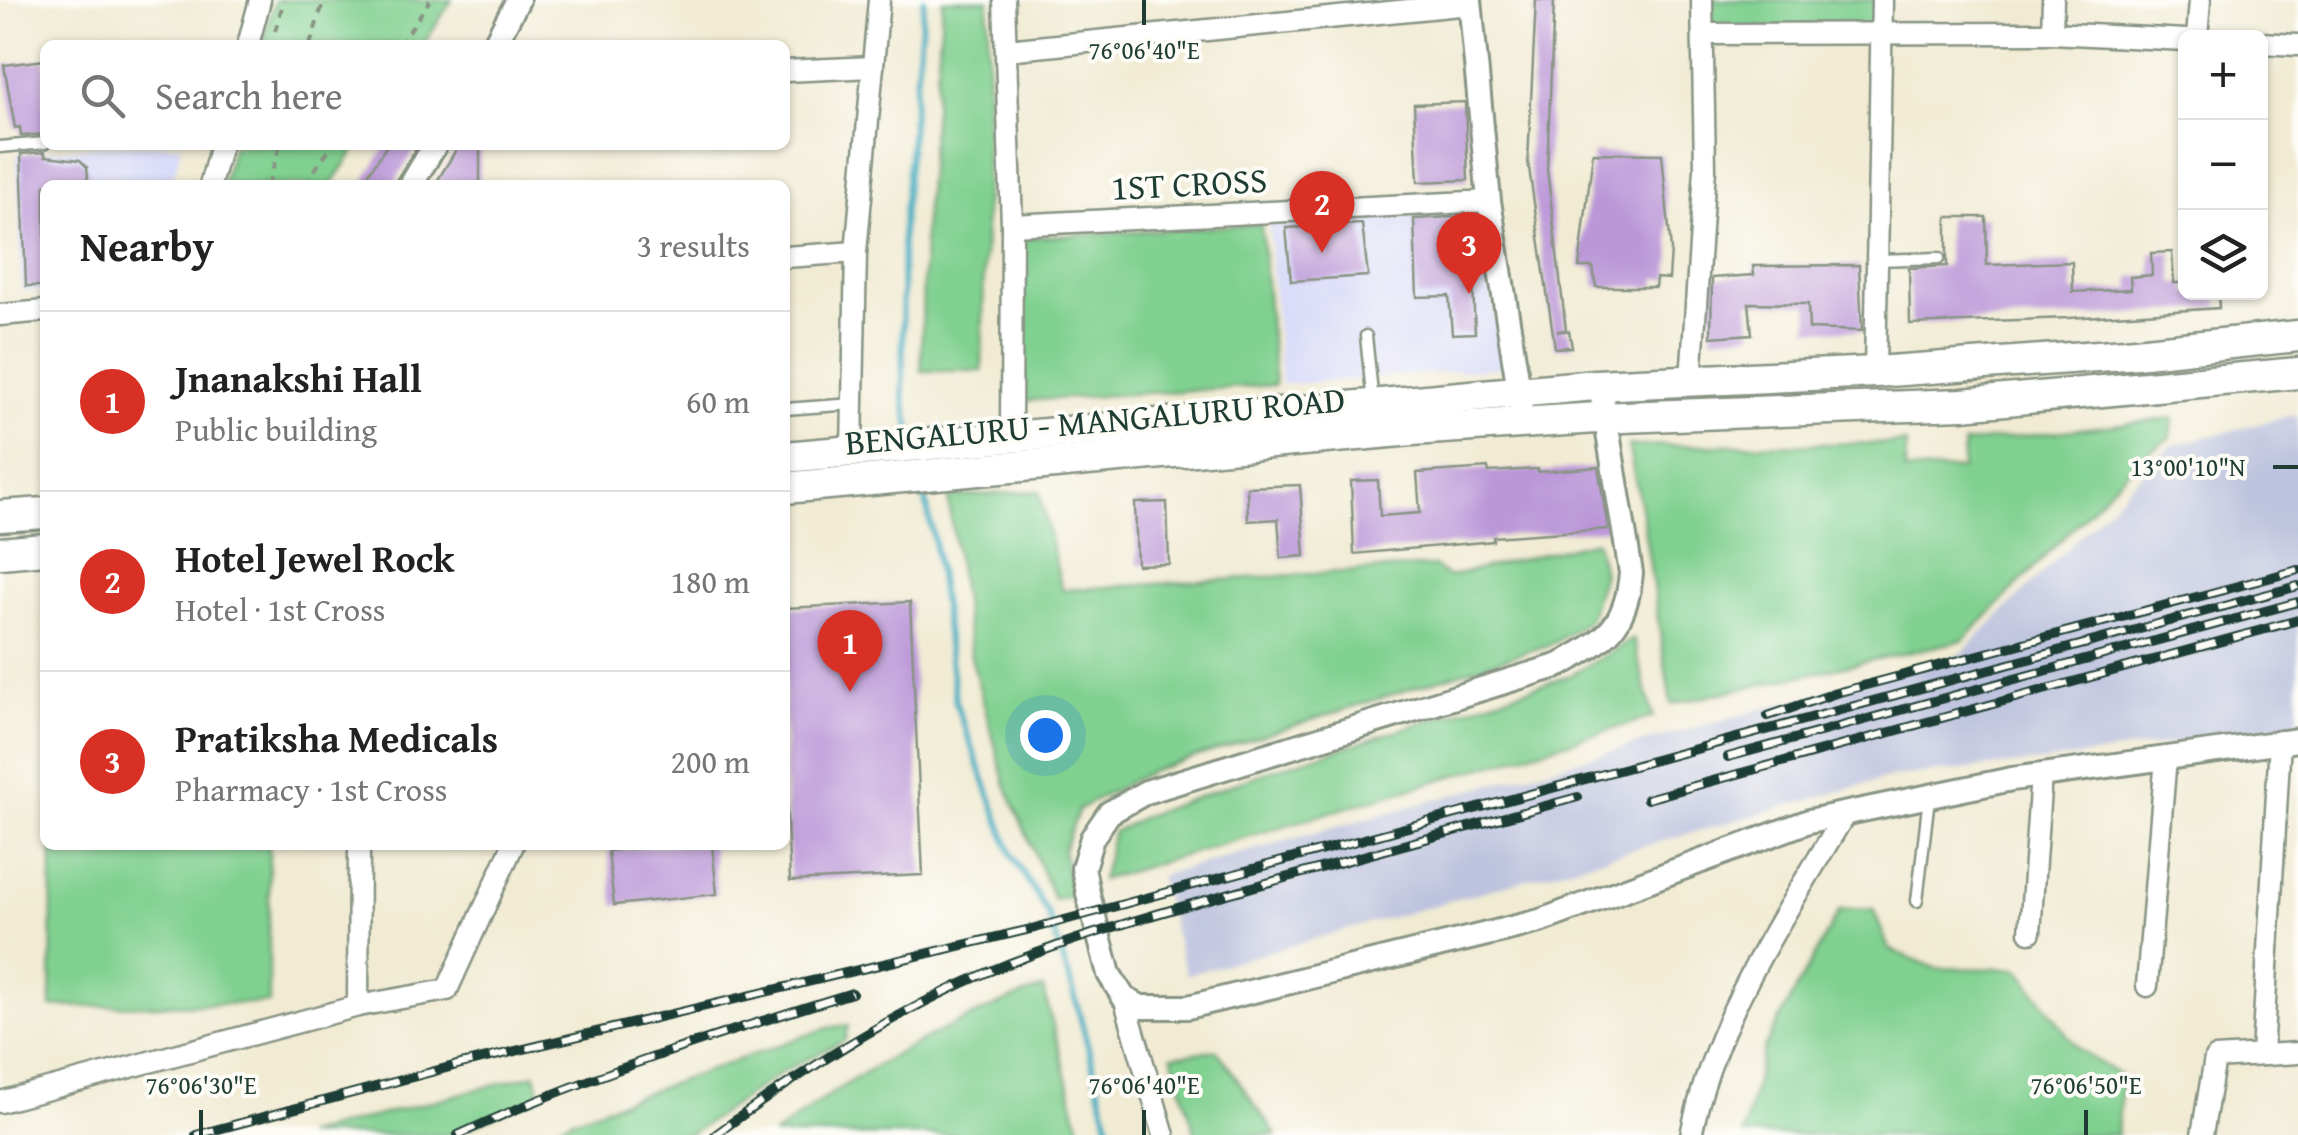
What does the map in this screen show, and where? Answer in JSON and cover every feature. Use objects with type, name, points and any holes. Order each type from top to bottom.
[{"type":"main road","points":[[1522,407],[1600,385],[1875,372],[2126,354],[2298,336]]},
{"type":"main road","points":[[1875,372],[1875,408]]},
{"type":"main road","points":[[1522,407],[1605,417],[1875,408],[1962,404],[2298,372]]},
{"type":"main road","name":"BENGALURU - MANGALURU ROAD","points":[[971,455],[1011,435],[1373,404],[1522,407]]},
{"type":"main road","name":"BENGALURU - MANGALURU ROAD","points":[[971,455],[1412,430],[1522,407]]},
{"type":"main road","points":[[865,465],[971,455]]},
{"type":"main road","name":"BENGALURU - MANGALURU ROAD","points":[[790,458],[865,465]]},
{"type":"main road","name":"BENGALURU - MANGALURU ROAD","points":[[790,487],[865,465]]},
{"type":"main road","points":[[0,516],[40,512]]},
{"type":"main road","points":[[0,553],[40,549]]},
{"type":"street","points":[[249,40],[260,0]]},
{"type":"street","points":[[497,40],[518,0]]},
{"type":"street","points":[[865,465],[853,404],[856,252],[880,0]]},
{"type":"street","points":[[1004,0],[1012,226],[1011,435]]},
{"type":"street","points":[[1691,380],[1705,170],[1702,0]]},
{"type":"street","points":[[1875,372],[1882,0]]},
{"type":"street","points":[[2052,33],[2053,0]]},
{"type":"street","points":[[2198,30],[2200,0]]},
{"type":"street","points":[[1006,50],[1470,2],[1489,201],[1522,407]]},
{"type":"street","points":[[1703,34],[2052,33],[2178,40]]},
{"type":"street","points":[[2268,44],[2298,45]]},
{"type":"street","points":[[790,71],[874,67]]},
{"type":"street","points":[[212,180],[220,150]]},
{"type":"street","points":[[414,180],[432,150]]},
{"type":"street","name":"1ST CROSS","points":[[1012,226],[1489,201]]},
{"type":"street","points":[[790,257],[856,252]]},
{"type":"street","points":[[0,315],[40,311]]},
{"type":"street","points":[[1164,1135],[1124,998],[1108,974],[1083,868],[1092,838],[1109,813],[1146,792],[1560,665],[1606,639],[1628,602],[1631,573],[1600,385]]},
{"type":"street","points":[[1124,998],[1140,1007],[1188,1007],[1540,921],[1809,821],[2040,775],[2289,741],[2262,1055]]},
{"type":"street","points":[[2147,986],[2166,757]]},
{"type":"street","points":[[2030,932],[2040,775]]},
{"type":"street","points":[[1691,1135],[1700,1089],[1739,994],[1846,814]]},
{"type":"street","points":[[358,1006],[359,850]]},
{"type":"street","points":[[0,1102],[358,1006],[447,990],[511,850]]},
{"type":"street","points":[[2202,1135],[2215,1058],[2298,1053]]},
{"type":"lane","points":[[0,147],[40,143]]},
{"type":"lane","points":[[1877,260],[1939,258]]},
{"type":"lane","points":[[1366,336],[1373,404]]},
{"type":"lane","points":[[790,409],[853,404]]},
{"type":"lane","points":[[1917,901],[1930,796]]},
{"type":"path","points":[[272,40],[284,0]]},
{"type":"path","points":[[312,40],[324,0]]},
{"type":"path","points":[[403,40],[430,0]]},
{"type":"path","points":[[270,180],[278,150]]},
{"type":"path","points":[[310,180],[329,150]]},
{"type":"shaded area","points":[[180,150],[173,180],[40,180],[40,290],[22,291],[17,154]]},
{"type":"shaded area","points":[[1482,208],[1490,292],[1508,367],[1281,385],[1268,216]]},
{"type":"shaded area","points":[[2298,414],[2298,725],[2042,762],[1891,777],[1186,975],[1159,876],[1961,654],[2170,446]]},
{"type":"green space","points":[[275,0],[452,0],[426,40],[263,40]]},
{"type":"green space","points":[[943,0],[989,0],[982,371],[921,371],[924,229]]},
{"type":"green space","points":[[1712,0],[1874,0],[1874,27],[1712,29]]},
{"type":"green space","points":[[232,150],[355,150],[335,180],[223,180]]},
{"type":"green space","points":[[1261,224],[1275,385],[1022,401],[1022,238]]},
{"type":"green space","points":[[2173,418],[2171,437],[2140,458],[1964,640],[1671,704],[1628,446],[1906,443],[1905,471],[1962,469],[1964,443]]},
{"type":"green space","points":[[1039,491],[1062,590],[1434,566],[1447,577],[1596,541],[1603,573],[1589,620],[1554,643],[1151,771],[1079,809],[1063,850],[1072,896],[1054,900],[1006,785],[971,657],[948,497]]},
{"type":"green space","points":[[1633,639],[1653,717],[1101,880],[1113,832],[1145,816],[1269,771],[1569,676]]},
{"type":"green space","points":[[52,850],[269,850],[269,1003],[51,1007]]},
{"type":"green space","points":[[1873,909],[1889,949],[1935,968],[2019,969],[2078,1049],[2122,1077],[2117,1135],[1743,1135],[1764,1048],[1840,910]]},
{"type":"green space","points":[[1043,988],[1082,1135],[774,1135],[902,1051]]},
{"type":"green space","points":[[848,1025],[845,1040],[784,1071],[689,1135],[539,1135],[573,1119],[827,1028]]},
{"type":"green space","points":[[1217,1050],[1276,1135],[1196,1135],[1172,1056]]},
{"type":"green space","points":[[535,1074],[541,1096],[452,1135],[304,1135]]},
{"type":"building","points":[[1536,0],[1554,0],[1547,169],[1566,330],[1557,331],[1569,331],[1572,347],[1555,348],[1528,161]]},
{"type":"building","points":[[40,61],[40,134],[21,136],[20,127],[15,128],[4,65]]},
{"type":"building","points":[[1465,102],[1468,180],[1418,182],[1414,104]]},
{"type":"building","points":[[384,150],[415,150],[396,180],[364,180]]},
{"type":"building","points":[[456,150],[480,150],[480,180],[438,180]]},
{"type":"building","points":[[45,152],[45,156],[80,160],[87,167],[86,180],[40,180],[40,286],[26,286],[21,154]]},
{"type":"building","points":[[1593,153],[1662,154],[1671,250],[1669,279],[1656,278],[1655,287],[1596,287],[1593,267],[1579,267]]},
{"type":"building","points":[[1470,216],[1475,333],[1452,334],[1449,296],[1417,297],[1414,219]]},
{"type":"building","points":[[1947,217],[1986,217],[1987,265],[2072,262],[2073,292],[2131,289],[2130,277],[2152,275],[2151,253],[2172,252],[2178,300],[2218,300],[2219,308],[1910,324],[1909,268],[1947,266]]},
{"type":"building","points":[[1362,224],[1368,276],[1291,281],[1286,228]]},
{"type":"building","points":[[1859,265],[1862,331],[1809,329],[1808,304],[1749,303],[1752,334],[1711,337],[1712,278],[1754,275],[1753,266]]},
{"type":"building","points":[[1598,467],[1608,529],[1493,537],[1493,541],[1354,554],[1351,481],[1378,480],[1380,516],[1420,513],[1417,473],[1488,468],[1489,472],[1538,472]]},
{"type":"building","points":[[1300,485],[1305,556],[1281,558],[1278,519],[1248,521],[1247,487]]},
{"type":"building","points":[[1167,502],[1169,564],[1137,565],[1135,503]]},
{"type":"building","points":[[910,602],[923,875],[790,881],[790,608]]},
{"type":"building","points":[[713,850],[717,894],[614,905],[608,851]]},
{"type":"waterway","points":[[912,436],[903,393],[902,229],[924,0]]},
{"type":"waterway","points":[[922,483],[934,540],[956,704],[1012,855],[1048,914],[1074,993],[1111,1135]]},
{"type":"railway","points":[[1768,716],[1836,693],[2298,570]]},
{"type":"railway","points":[[196,1135],[461,1064],[1035,928],[2298,586]]},
{"type":"railway","points":[[1728,757],[2298,602]]},
{"type":"railway","points":[[1647,799],[2298,620]]},
{"type":"railway","points":[[715,1135],[881,1025],[952,988],[1021,959],[1155,915],[1578,797]]},
{"type":"railway","points":[[458,1135],[602,1076],[852,993]]},
{"type":"place","name":"Hotel Jewel Rock","points":[[1322,253]]},
{"type":"place","name":"Pratiksha Medicals","points":[[1469,294]]},
{"type":"place","name":"Jnanakshi Hall","points":[[850,692]]}]
